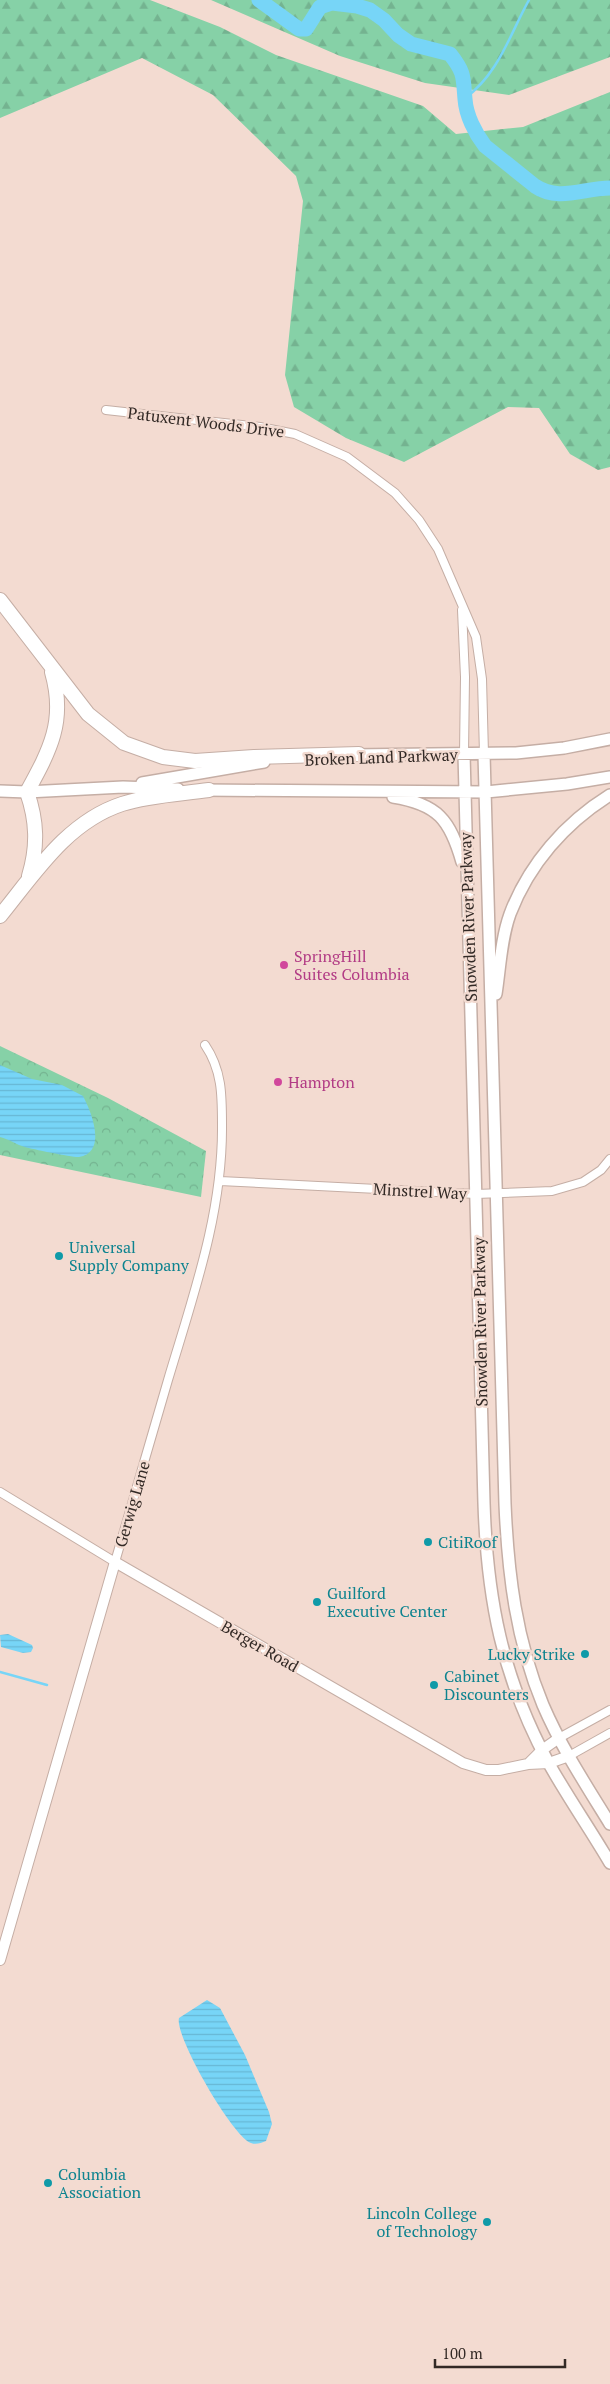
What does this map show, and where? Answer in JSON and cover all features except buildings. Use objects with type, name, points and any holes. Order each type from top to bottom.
[{"type":"highway","points":[[0,600],[88,714],[105,730],[124,743],[163,757],[195,761],[358,754]]},
{"type":"highway","points":[[28,879],[36,840],[34,816],[27,792],[50,748],[56,728],[58,696],[51,667]]},
{"type":"highway","points":[[0,916],[28,879],[68,836],[104,811],[141,799],[209,790]]},
{"type":"main road","name":"Broken Land Parkway","points":[[123,787],[257,763],[358,754],[484,754],[564,748],[610,739]]},
{"type":"main road","name":"Snowden River Parkway","points":[[464,754],[485,1542],[490,1592],[512,1679],[542,1750],[610,1862]]},
{"type":"main road","name":"Snowden River Parkway","points":[[484,754],[506,1540],[510,1587],[521,1641],[531,1672],[568,1756],[610,1824]]},
{"type":"main road","name":"Broken Land Parkway","points":[[0,791],[27,792],[123,787],[209,790],[486,792],[567,784],[610,777]]},
{"type":"main road","points":[[359,792],[418,802],[438,814],[446,822],[456,840],[467,878]]},
{"type":"main road","points":[[491,1033],[502,947],[510,916],[527,880],[550,846],[567,827],[610,795]]},
{"type":"street","name":"Patuxent Woods Drive","points":[[106,410],[281,430],[332,449],[380,480],[419,520],[446,566],[462,608],[476,637],[480,655],[484,754]]},
{"type":"street","name":"Patuxent Woods Drive","points":[[462,608],[461,625],[465,677],[464,754]]},
{"type":"street","name":"Gerwig Lane","points":[[0,1960],[211,1232],[220,1182],[222,1086],[214,1058],[205,1045]]},
{"type":"street","name":"Minstrel Way","points":[[220,1182],[497,1194],[566,1188],[592,1177],[610,1159]]},
{"type":"street","name":"Berger Road","points":[[0,1492],[115,1562],[463,1762],[486,1770],[499,1770],[528,1764],[549,1763],[568,1756]]},
{"type":"street","points":[[528,1764],[542,1750],[559,1738],[610,1710]]},
{"type":"street","points":[[568,1756],[610,1733]]},
{"type":"green space","points":[[0,0],[150,0],[220,27],[276,55],[423,106],[456,134],[523,127],[610,92],[610,467],[598,470],[570,454],[539,408],[508,407],[404,462],[346,438],[294,407],[285,375],[303,201],[296,176],[213,95],[142,58],[0,118]]},
{"type":"green space","points":[[211,0],[610,0],[610,57],[509,95],[425,83],[340,56]]},
{"type":"green space","points":[[0,1046],[108,1098],[206,1151],[201,1197],[0,1155]]},
{"type":"water","points":[[0,1065],[32,1079],[62,1085],[83,1096],[90,1111],[95,1130],[93,1147],[88,1154],[79,1157],[62,1155],[25,1147],[0,1137]]},
{"type":"water","points":[[8,1634],[32,1645],[31,1652],[23,1653],[1,1647],[0,1635]]},
{"type":"water","points":[[207,2000],[220,2008],[245,2055],[269,2112],[272,2124],[266,2141],[257,2144],[251,2143],[231,2123],[206,2084],[185,2044],[179,2018]]},
{"type":"waterway","points":[[259,0],[299,29],[306,29],[320,7],[332,3],[357,6],[370,10],[411,44],[450,54],[461,71],[467,111],[481,141],[535,186],[544,191],[562,194],[610,188]]},
{"type":"waterway","points":[[465,98],[476,89],[495,66],[529,0]]},
{"type":"waterway","points":[[0,1672],[47,1685]]},
{"type":"place","name":"SpringHill Suites Columbia","points":[[284,965]]},
{"type":"place","name":"Hampton","points":[[278,1082]]},
{"type":"place","name":"Universal Supply Company","points":[[59,1256]]},
{"type":"place","name":"CitiRoof","points":[[428,1542]]},
{"type":"place","name":"Guilford Executive Center","points":[[317,1602]]},
{"type":"place","name":"Lucky Strike","points":[[585,1654]]},
{"type":"place","name":"Cabinet Discounters","points":[[434,1685]]},
{"type":"place","name":"Columbia Association","points":[[48,2183]]},
{"type":"place","name":"Lincoln College of Technology","points":[[487,2222]]}]
